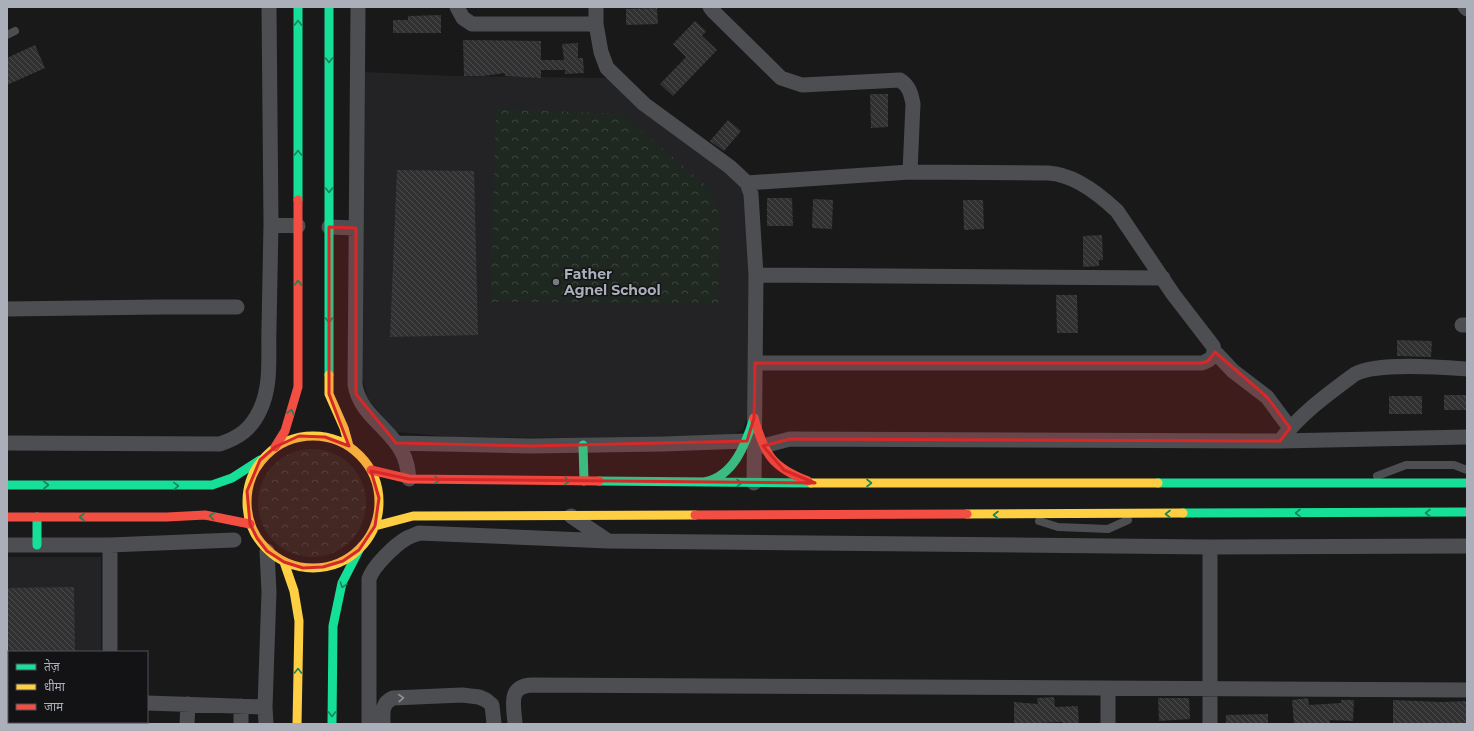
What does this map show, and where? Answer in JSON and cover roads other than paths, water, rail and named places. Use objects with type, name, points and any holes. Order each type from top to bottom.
[{"type":"street","points":[[7,443],[220,444],[235,439],[248,428],[261,408],[268,380],[271,224],[269,7]]},
{"type":"street","points":[[275,447],[285,431],[298,387],[298,7]]},
{"type":"street","points":[[329,7],[329,394],[344,428],[349,446]]},
{"type":"street","points":[[358,7],[356,394],[362,404],[402,452],[407,465],[409,479]]},
{"type":"street","points":[[457,7],[463,18],[472,24],[596,24]]},
{"type":"street","points":[[596,7],[596,24],[601,52],[607,68],[644,104],[730,167],[747,183],[751,194],[756,275],[754,483]]},
{"type":"street","points":[[710,7],[781,78],[790,82],[802,85],[900,80],[906,84],[911,94],[913,104],[910,172]]},
{"type":"street","points":[[747,183],[910,172],[1048,172],[1065,175],[1106,201],[1117,211],[1162,278],[1213,346],[1215,352],[1233,371],[1267,397],[1290,428]]},
{"type":"street","points":[[271,224],[298,226]]},
{"type":"street","points":[[329,227],[356,228]]},
{"type":"street","points":[[756,275],[1162,278]]},
{"type":"street","points":[[7,309],[237,307]]},
{"type":"street","points":[[755,363],[1202,362],[1208,361],[1215,352]]},
{"type":"street","points":[[1280,441],[1290,428],[1317,403],[1362,370],[1380,367],[1467,369]]},
{"type":"street","points":[[696,483],[711,481],[727,470],[739,456],[747,441],[754,418]]},
{"type":"street","points":[[754,418],[763,446],[772,459],[784,470],[795,476],[815,483]]},
{"type":"street","points":[[7,485],[212,486],[232,478],[260,460],[275,447],[299,436],[325,436],[349,446],[362,457],[371,470],[379,498],[375,526],[368,539],[359,550],[342,583],[332,626],[332,724]]},
{"type":"street","points":[[763,446],[790,439],[1280,441],[1467,437]]},
{"type":"street","points":[[396,443],[583,445],[747,441]]},
{"type":"street","points":[[583,445],[584,481]]},
{"type":"street","points":[[260,460],[247,491],[250,524],[257,538],[267,551],[284,562],[303,568],[323,568],[343,561],[359,550]]},
{"type":"street","points":[[371,470],[409,479],[696,483],[1467,484]]},
{"type":"street","points":[[375,526],[413,516],[1016,515],[1467,512]]},
{"type":"street","points":[[7,517],[167,517],[205,515],[250,524]]},
{"type":"street","points":[[571,516],[608,541]]},
{"type":"street","points":[[37,517],[37,545]]},
{"type":"street","points":[[369,724],[369,579],[377,566],[399,542],[409,536],[419,533],[608,541],[1210,547],[1467,546]]},
{"type":"street","points":[[7,545],[110,545],[234,540]]},
{"type":"street","points":[[110,545],[110,651]]},
{"type":"street","points":[[1210,547],[1210,724]]},
{"type":"street","points":[[266,724],[265,707],[269,592],[267,551]]},
{"type":"street","points":[[284,562],[294,591],[299,621],[297,724]]},
{"type":"street","points":[[515,724],[515,692],[523,685],[1467,690]]},
{"type":"street","points":[[1108,689],[1108,724]]},
{"type":"street","points":[[383,724],[384,705],[387,701],[393,698],[462,695],[479,697],[492,705],[494,724]]},
{"type":"street","points":[[148,703],[265,707]]},
{"type":"street","points":[[187,724],[188,704]]},
{"type":"street","points":[[241,706],[241,724]]},
{"type":"lane","points":[[7,35],[15,31]]},
{"type":"lane","points":[[1360,483],[1406,465],[1454,465],[1467,470]]},
{"type":"lane","points":[[1016,515],[1058,527],[1108,529],[1142,514]]},
{"type":"place","name":"Father Agnel School","points":[[556,282]]}]
